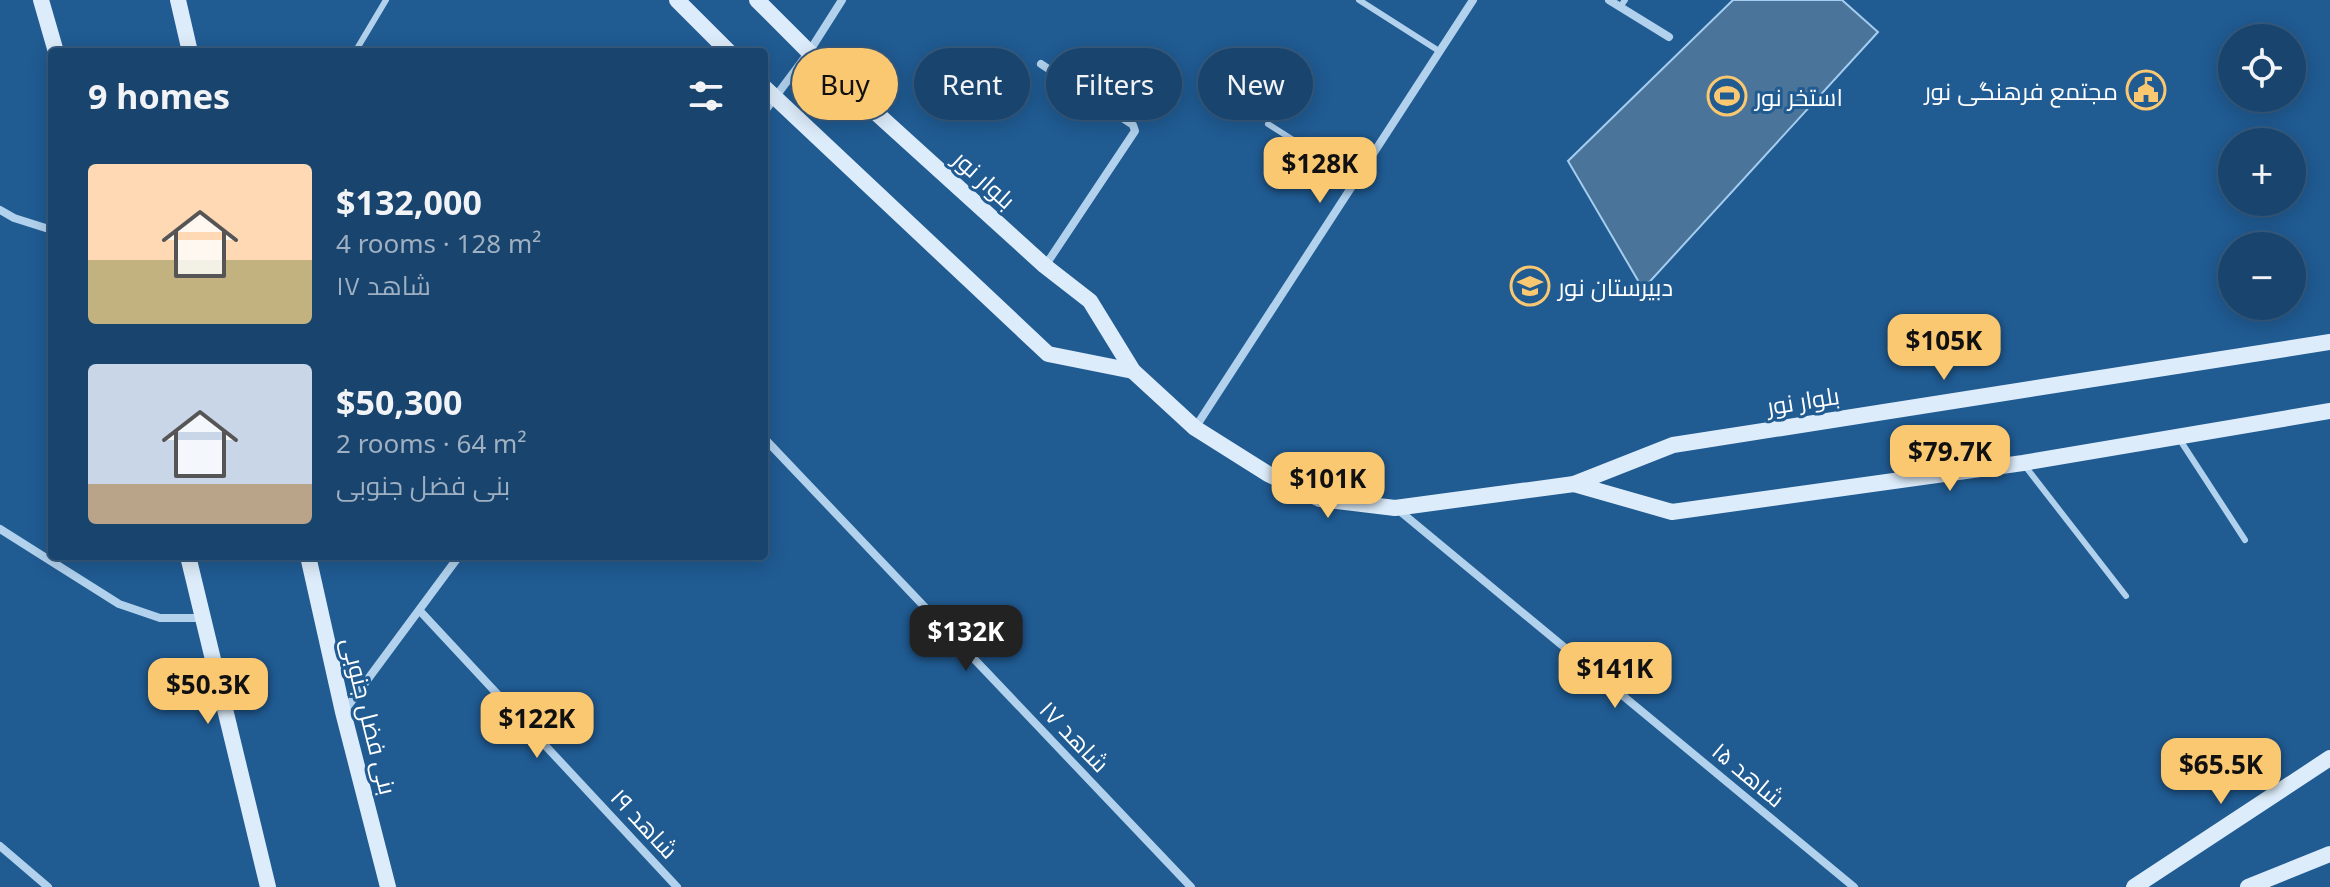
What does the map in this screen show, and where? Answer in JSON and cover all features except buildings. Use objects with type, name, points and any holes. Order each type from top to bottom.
[{"type":"street","points":[[41,0],[55,48]]},
{"type":"street","points":[[178,0],[189,48]]},
{"type":"street","points":[[677,0],[725,48]]},
{"type":"street","name":"بلوار نور","points":[[757,0],[805,48]]},
{"type":"street","points":[[812,48],[842,0]]},
{"type":"street","points":[[1195,428],[1473,0]]},
{"type":"street","points":[[1609,0],[1622,3],[1669,37]]},
{"type":"street","points":[[1041,64],[1133,125],[1135,131],[1045,266]]},
{"type":"street","points":[[792,69],[769,92],[1048,354],[1133,371]]},
{"type":"street","name":"بلوار نور","points":[[884,120],[1045,266],[1090,301],[1133,371],[1195,428],[1268,474],[1320,499],[1395,508],[1574,484],[1673,445],[2330,342]]},
{"type":"street","points":[[0,210],[48,229]]},
{"type":"street","name":"بلوار نور","points":[[1574,484],[1672,512],[2023,463],[2330,411]]},
{"type":"street","name":"شاهد ۱۷","points":[[768,442],[1191,887]]},
{"type":"street","name":"شاهد ۱۵","points":[[1395,508],[1854,887]]},
{"type":"street","points":[[0,529],[48,559]]},
{"type":"street","points":[[49,560],[119,604],[160,618],[202,618]]},
{"type":"street","points":[[189,560],[268,887]]},
{"type":"street","name":"بنی فضل جنوبی","points":[[309,560],[343,712],[388,887]]},
{"type":"street","points":[[343,712],[456,560]]},
{"type":"street","name":"شاهد ۱۹","points":[[420,611],[677,887]]},
{"type":"street","points":[[2134,887],[2330,758]]},
{"type":"street","points":[[0,846],[48,887]]},
{"type":"street","points":[[2248,887],[2330,854]]},
{"type":"lane","points":[[357,48],[386,0]]},
{"type":"lane","points":[[1359,0],[1439,51]]},
{"type":"lane","points":[[1268,124],[1356,180]]},
{"type":"lane","points":[[2178,437],[2245,540]]},
{"type":"lane","points":[[2023,463],[2126,596]]},
{"type":"water","name":"استخر نور","points":[[1733,0],[1842,0],[1878,32],[1643,289],[1568,161]]},
{"type":"place","name":"مجتمع فرهنگی نور","points":[[2146,90]]},
{"type":"place","name":"استخر نور","points":[[1727,96]]},
{"type":"place","name":"دبیرستان نور","points":[[1530,286]]}]
